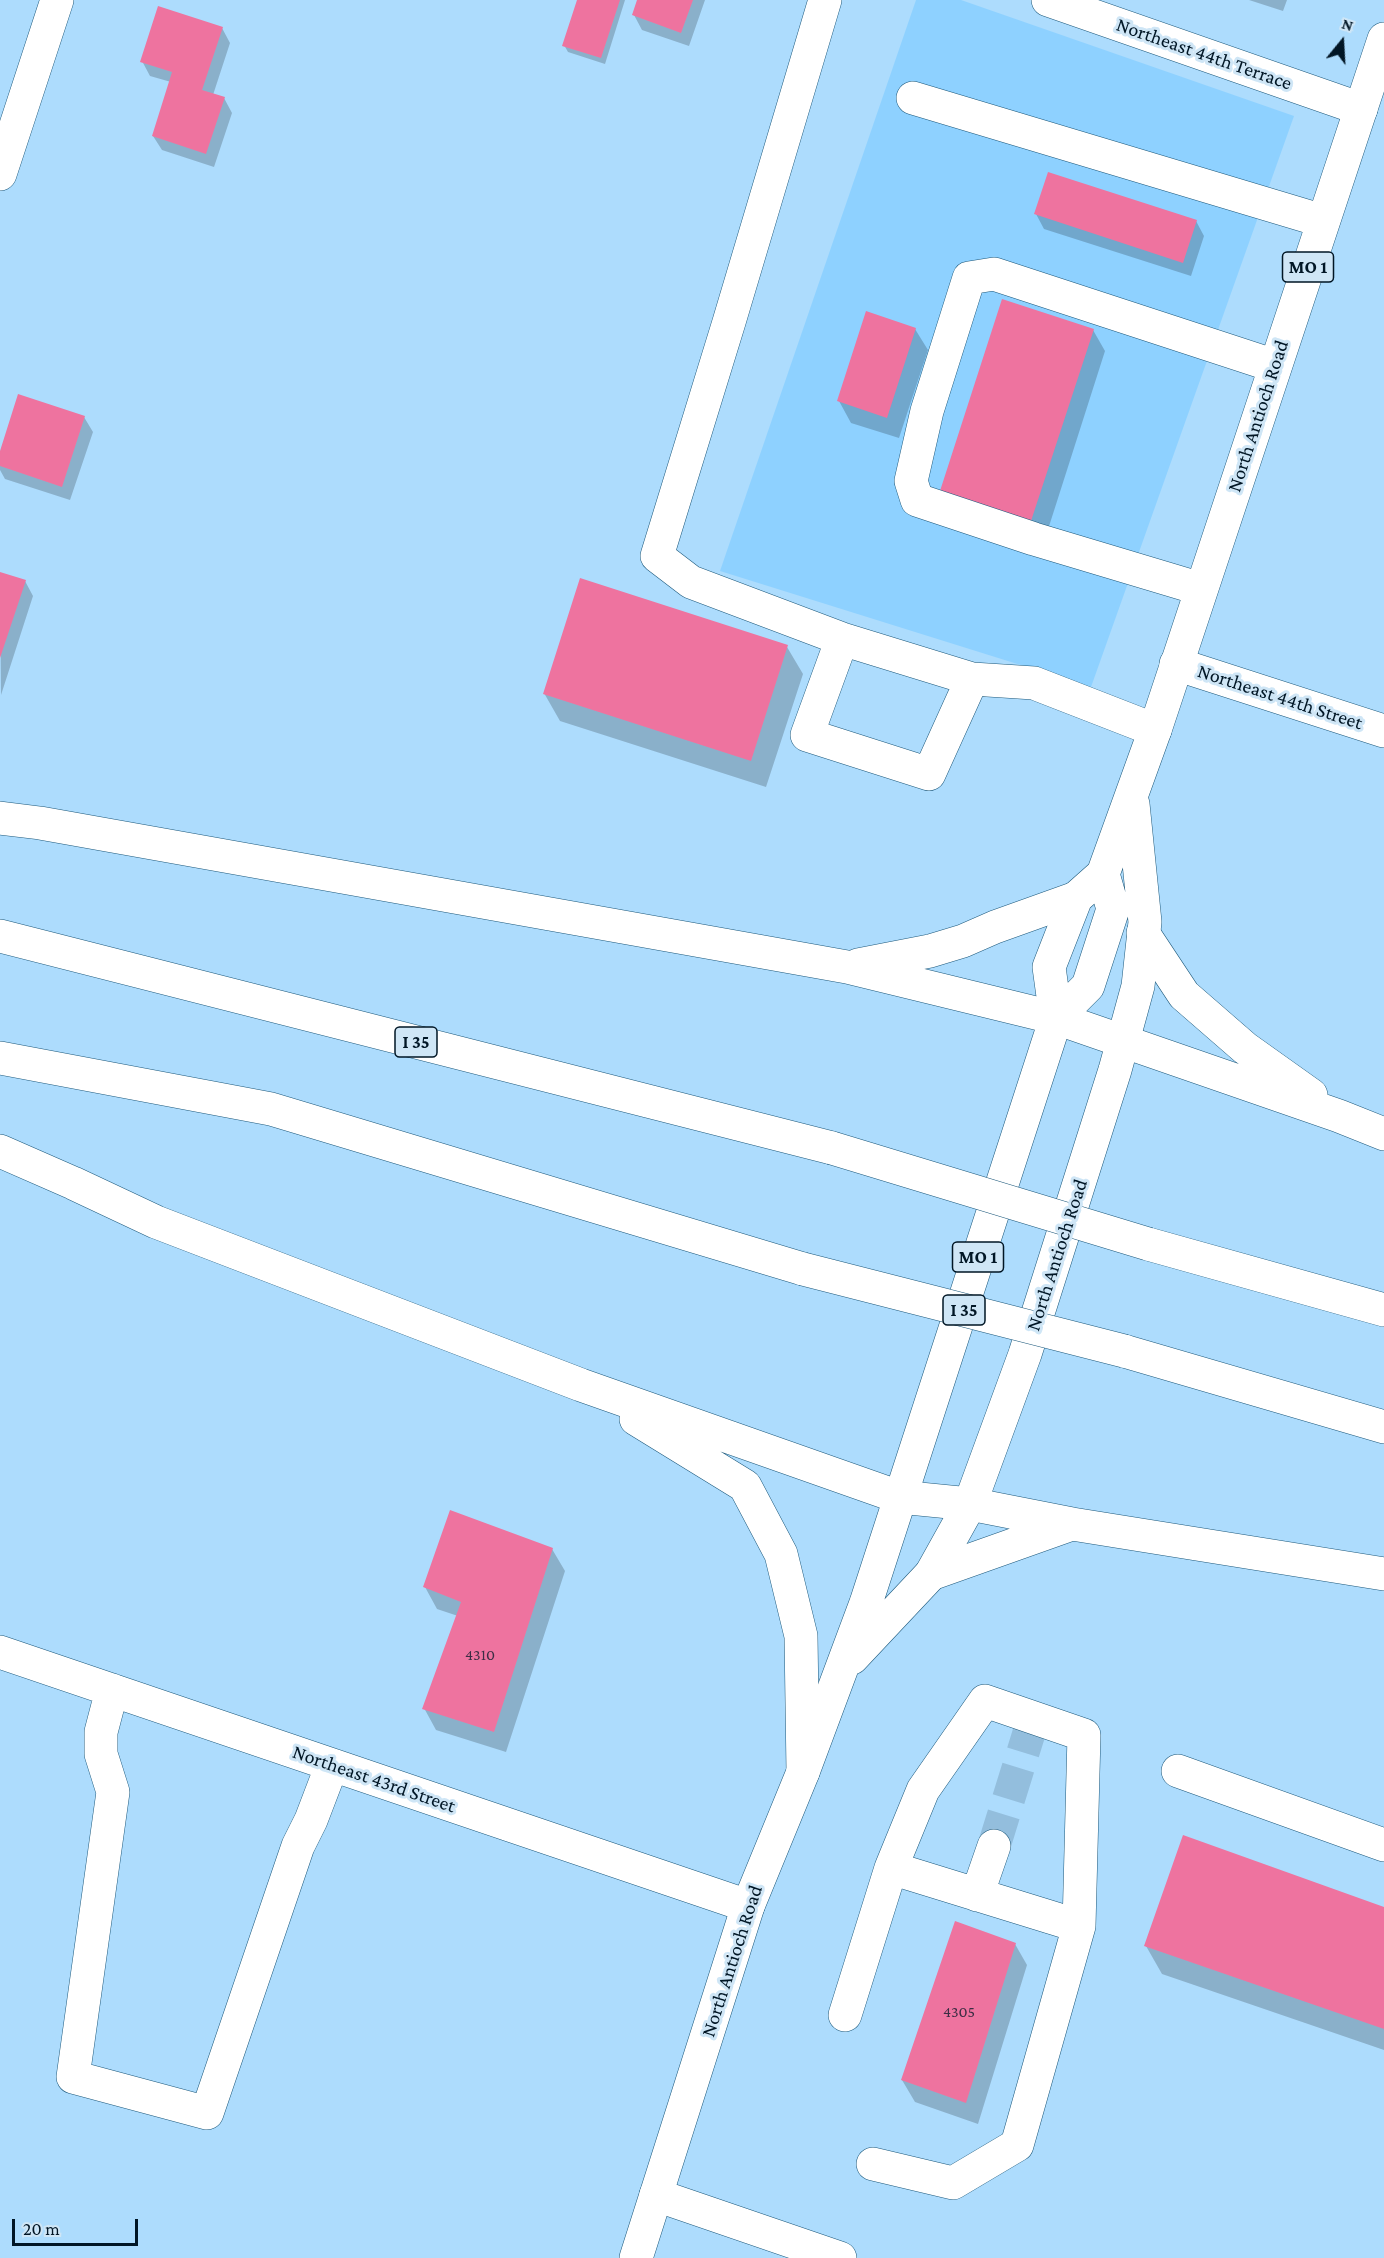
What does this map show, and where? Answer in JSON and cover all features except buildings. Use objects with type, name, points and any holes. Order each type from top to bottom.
[{"type":"main road","points":[[0,174],[57,0]]},
{"type":"main road","points":[[825,0],[657,556],[691,582],[842,639],[972,679],[1034,683],[1155,730]]},
{"type":"main road","name":"Northeast 44th Terrace","points":[[1048,0],[1371,94]]},
{"type":"main road","name":"North Antioch Road","points":[[636,2258],[748,1906],[803,1772],[866,1603],[1056,1018],[1049,967],[1076,898],[1103,874],[1155,730],[1323,221],[1371,94],[1384,39]]},
{"type":"main road","points":[[913,98],[1323,221]]},
{"type":"main road","points":[[1201,589],[1045,542],[917,500],[912,482],[924,421],[957,311],[969,278],[994,274],[1275,366]]},
{"type":"main road","points":[[842,639],[807,735],[929,774],[972,679]]},
{"type":"main road","name":"Northeast 44th Street","points":[[1176,664],[1384,731]]},
{"type":"main road","name":"North Antioch Road","points":[[842,1669],[931,1574],[970,1504],[1025,1354],[1124,1042],[1138,986],[1145,922],[1132,793]]},
{"type":"main road","points":[[0,818],[40,823],[847,967],[1056,1018],[1339,1116],[1384,1134]]},
{"type":"main road","name":"North Antioch Road","points":[[1056,1018],[1088,986],[1113,909],[1103,874]]},
{"type":"main road","points":[[847,967],[930,951],[963,941],[1076,898]]},
{"type":"main road","points":[[1143,933],[1184,995],[1245,1048],[1339,1116]]},
{"type":"main road","name":"I 35","points":[[0,936],[832,1148],[1148,1244],[1384,1310]]},
{"type":"main road","name":"I 35","points":[[0,1058],[271,1110],[803,1269],[1124,1352],[1384,1427]]},
{"type":"main road","points":[[0,1151],[156,1222],[581,1385],[900,1497],[970,1504],[1072,1524],[1384,1574]]},
{"type":"main road","points":[[581,1385],[745,1486],[781,1554],[801,1636],[803,1772]]},
{"type":"main road","points":[[931,1574],[1072,1524]]},
{"type":"main road","name":"Northeast 43rd Street","points":[[0,1652],[748,1906]]},
{"type":"main road","points":[[112,1690],[101,1732],[101,1754],[113,1792],[74,2077],[207,2113],[298,1846],[311,1820],[332,1765]]},
{"type":"main road","points":[[845,2015],[891,1868],[923,1790],[985,1701],[1031,1725],[1084,1735],[1079,1926],[1017,2145],[953,2183],[873,2164]]},
{"type":"main road","points":[[1178,1771],[1384,1845]]},
{"type":"main road","points":[[977,1895],[994,1846]]},
{"type":"main road","points":[[891,1868],[1079,1926]]},
{"type":"main road","points":[[656,2195],[840,2258]]},
{"type":"shaded area","points":[[916,0],[961,0],[1294,116],[1091,687],[720,571]]},
{"type":"tunnel","points":[[994,1846],[1029,1733]]}]
